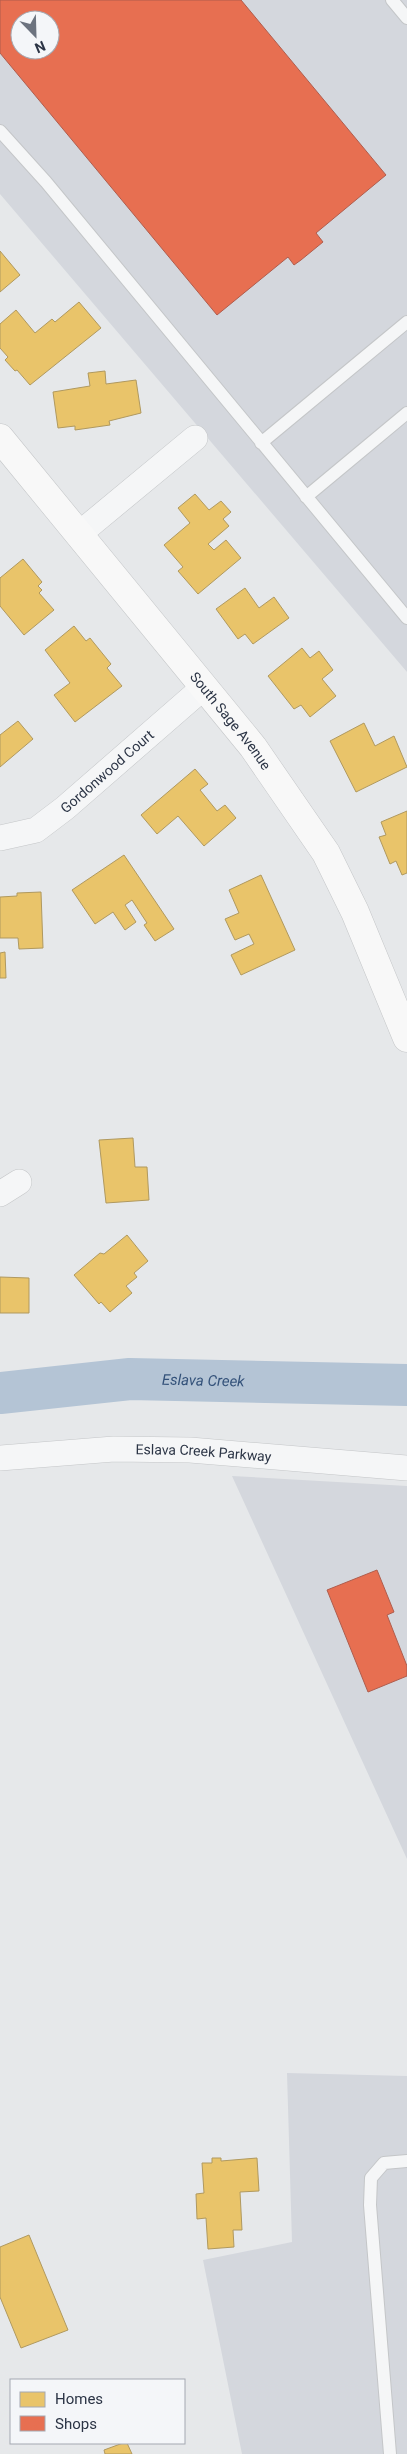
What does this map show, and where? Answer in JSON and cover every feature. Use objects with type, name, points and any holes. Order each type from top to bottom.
[{"type":"street","name":"South Sage Avenue","points":[[0,438],[253,747],[326,853],[355,912],[407,1038]]},
{"type":"street","points":[[79,534],[195,438]]},
{"type":"street","name":"Gordonwood Court","points":[[0,838],[36,830],[204,687]]},
{"type":"street","name":"Eslava Creek Parkway","points":[[0,1458],[114,1448],[190,1450],[407,1468]]},
{"type":"lane","points":[[392,0],[407,18]]},
{"type":"lane","points":[[0,131],[46,182],[407,618]]},
{"type":"lane","points":[[261,443],[407,322]]},
{"type":"lane","points":[[306,497],[407,413]]},
{"type":"lane","points":[[390,2454],[370,2204],[372,2178],[384,2163],[407,2161]]},
{"type":"shaded area","points":[[0,0],[407,0],[407,672],[0,194]]},
{"type":"shaded area","points":[[232,1476],[407,1486],[407,1859]]},
{"type":"shaded area","points":[[287,2073],[407,2076],[407,2454],[242,2454],[203,2260],[292,2242]]},
{"type":"building: Homes","points":[[0,251],[20,275],[0,292]]},
{"type":"building: Homes","points":[[79,302],[101,328],[30,385],[5,360],[8,357],[0,348],[0,324],[16,310],[35,333],[52,319],[55,322]]},
{"type":"building: Homes","points":[[105,371],[106,384],[136,380],[141,413],[109,421],[110,425],[75,430],[75,426],[58,428],[53,392],[90,386],[88,373]]},
{"type":"building: Homes","points":[[195,494],[209,510],[221,501],[231,512],[223,519],[229,526],[208,544],[214,550],[226,540],[241,558],[198,594],[178,571],[183,567],[164,545],[190,523],[178,508]]},
{"type":"building: Homes","points":[[23,559],[42,582],[38,586],[42,590],[39,593],[54,610],[24,635],[0,606],[0,578]]},
{"type":"building: Homes","points":[[245,588],[259,608],[274,597],[289,618],[253,644],[245,634],[238,639],[216,609]]},
{"type":"building: Homes","points":[[74,626],[86,641],[90,638],[111,664],[107,668],[122,686],[75,722],[54,695],[70,683],[45,650]]},
{"type":"building: Homes","points":[[302,648],[310,658],[319,651],[333,670],[322,679],[336,696],[310,717],[301,705],[294,709],[268,676]]},
{"type":"building: Homes","points":[[18,721],[33,739],[0,767],[0,735]]},
{"type":"building: Homes","points":[[364,723],[375,746],[394,736],[407,767],[356,792],[330,741]]},
{"type":"building: Homes","points":[[195,769],[208,784],[200,790],[217,811],[225,805],[236,818],[204,846],[178,816],[157,834],[141,815]]},
{"type":"building: Homes","points":[[407,811],[407,873],[402,875],[396,861],[390,864],[379,837],[386,835],[381,822]]},
{"type":"building: Homes","points":[[124,855],[174,929],[155,941],[144,925],[147,923],[132,900],[125,905],[136,922],[125,930],[113,912],[95,924],[72,890]]},
{"type":"building: Homes","points":[[261,875],[295,950],[241,975],[231,955],[254,944],[249,934],[235,940],[225,919],[239,913],[229,890]]},
{"type":"building: Homes","points":[[41,892],[43,948],[19,949],[18,938],[0,938],[0,897],[17,896],[17,893]]},
{"type":"building: Homes","points":[[5,952],[6,978],[0,978],[0,953]]},
{"type":"building: Homes","points":[[133,1138],[135,1167],[147,1167],[149,1200],[106,1203],[99,1140]]},
{"type":"building: Homes","points":[[127,1235],[148,1261],[134,1273],[137,1277],[126,1286],[132,1293],[110,1312],[101,1302],[99,1304],[74,1275],[100,1253],[104,1254]]},
{"type":"building: Homes","points":[[0,1277],[29,1278],[29,1313],[0,1313]]},
{"type":"building: Homes","points":[[212,2158],[221,2158],[221,2161],[257,2158],[259,2191],[240,2192],[242,2230],[233,2230],[234,2247],[208,2249],[206,2218],[197,2219],[196,2194],[204,2193],[202,2163],[212,2163]]},
{"type":"building: Homes","points":[[29,2235],[68,2330],[21,2348],[0,2297],[0,2247]]},
{"type":"building: Homes","points":[[120,2444],[127,2444],[132,2454],[105,2454],[104,2450]]},
{"type":"building: Shops","points":[[0,0],[241,0],[386,175],[316,233],[323,242],[294,265],[288,257],[217,315],[0,53]]},
{"type":"building: Shops","points":[[377,1570],[394,1612],[387,1615],[407,1666],[407,1676],[368,1692],[327,1590]]},
{"type":"waterway","name":"Eslava Creek","points":[[0,1393],[130,1379],[407,1385]]}]
